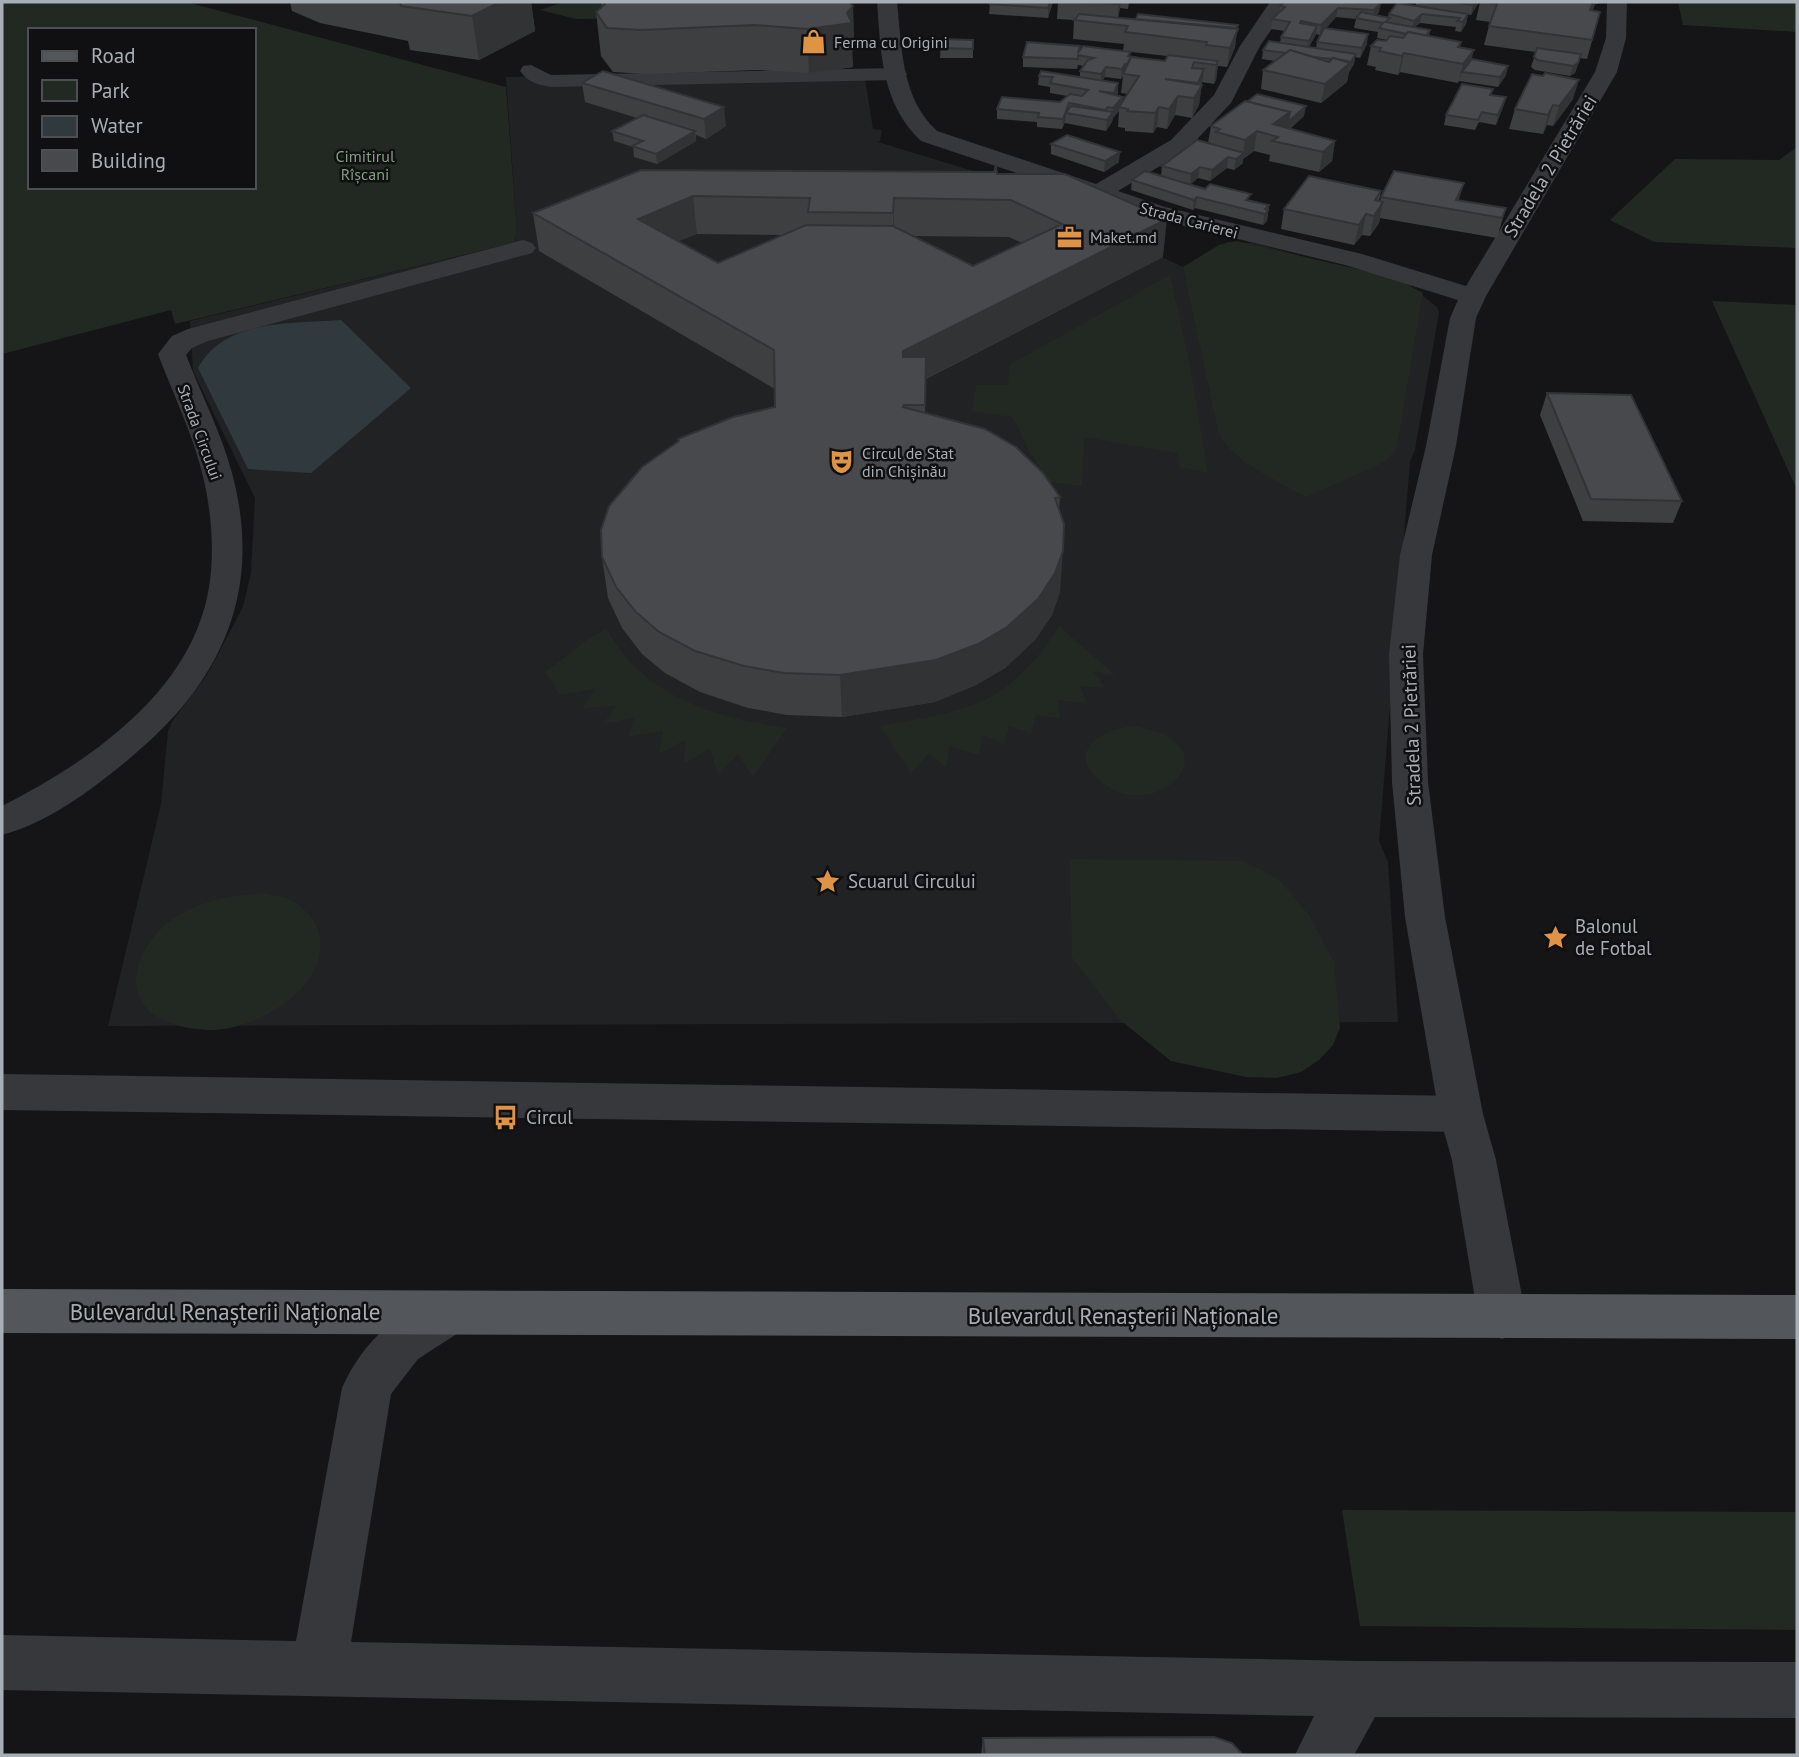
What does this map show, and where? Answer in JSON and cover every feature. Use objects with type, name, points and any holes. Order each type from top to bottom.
[{"type":"main road","name":"Bulevardul Renașterii Naționale","points":[[2,1311],[1797,1317]]},
{"type":"street","name":"Strada Carierei","points":[[887,2],[900,97],[909,116],[929,136],[1098,193],[1222,229],[1353,259],[1473,296]]},
{"type":"street","points":[[1098,193],[1179,145],[1206,117],[1223,98],[1250,46],[1280,2]]},
{"type":"street","name":"Stradela 2 Pietrăriei","points":[[1502,1317],[1474,1160],[1461,1114],[1425,917],[1410,782],[1406,653],[1416,555],[1441,446],[1463,318],[1473,296],[1606,72],[1616,38],[1618,2]]},
{"type":"street","points":[[531,71],[538,78],[551,81],[896,74]]},
{"type":"street","name":"Strada Circului","points":[[2,822],[85,774],[128,743],[164,708],[194,663],[218,619],[227,565],[221,489],[215,466],[172,354],[182,342],[198,335],[523,247]]},
{"type":"street","points":[[2,1092],[1461,1114]]},
{"type":"street","name":"Bulevardul Renașterii Naționale","points":[[319,1668],[366,1388],[387,1355],[416,1329],[449,1313]]},
{"type":"street","points":[[2,1663],[1360,1689],[1797,1690]]},
{"type":"street","points":[[1323,1755],[1360,1689]]},
{"type":"shaded area","name":"Circul de Stat din Chișinău","points":[[864,73],[873,129],[882,130],[878,142],[1029,188],[1115,235],[1183,267],[1227,242],[1253,243],[1409,285],[1437,307],[1439,313],[1415,449],[1410,462],[1379,841],[1388,862],[1398,1022],[108,1026],[161,804],[168,731],[173,720],[207,675],[243,607],[251,573],[255,498],[193,371],[190,321],[513,243],[517,233],[506,77]]},
{"type":"green space","name":"Cimitirul Rîșcani","points":[[2,2],[186,2],[506,87],[517,233],[513,243],[175,324],[171,310],[2,354]]},
{"type":"green space","points":[[564,2],[606,2],[644,18],[576,19],[540,10]]},
{"type":"green space","points":[[1678,2],[1797,2],[1797,32],[1683,25]]},
{"type":"green space","points":[[1797,147],[1797,248],[1654,242],[1610,220],[1675,159],[1779,160]]},
{"type":"green space","points":[[1236,241],[1395,278],[1423,293],[1397,447],[1389,458],[1306,497],[1255,469],[1231,451],[1223,441],[1218,430],[1183,267],[1219,245]]},
{"type":"green space","points":[[1170,275],[1190,365],[1208,473],[1179,467],[1178,453],[1084,437],[1082,486],[1049,482],[1029,451],[1013,417],[972,411],[976,385],[1008,385],[1009,365]]},
{"type":"green space","points":[[1712,301],[1797,305],[1797,490]]},
{"type":"green space","points":[[1059,626],[1116,676],[1093,671],[1106,688],[1080,686],[1087,704],[1057,700],[1060,718],[1036,715],[1031,734],[1009,726],[1005,745],[983,735],[979,755],[950,746],[946,767],[929,754],[911,773],[880,726],[961,709],[997,693],[1028,667]]},
{"type":"green space","points":[[606,629],[632,664],[666,691],[704,709],[745,721],[787,728],[753,777],[738,754],[718,775],[710,748],[684,764],[685,740],[659,754],[663,731],[628,737],[634,718],[603,724],[616,706],[583,708],[595,689],[560,695],[545,672]]},
{"type":"green space","points":[[1133,726],[1165,735],[1181,748],[1185,763],[1178,778],[1164,789],[1144,795],[1122,793],[1100,781],[1090,770],[1086,760],[1092,743],[1110,732]]},
{"type":"green space","points":[[1070,859],[1242,861],[1281,882],[1309,915],[1334,962],[1340,1028],[1333,1045],[1319,1060],[1301,1072],[1277,1078],[1246,1077],[1171,1061],[1120,1020],[1072,958]]},
{"type":"green space","points":[[262,893],[294,902],[305,910],[319,932],[319,957],[312,974],[300,990],[268,1014],[230,1028],[191,1028],[171,1023],[153,1014],[142,1002],[137,988],[137,972],[150,941],[176,917],[207,902]]},
{"type":"green space","points":[[1342,1510],[1797,1512],[1797,1630],[1360,1626]]},
{"type":"water","points":[[341,320],[411,388],[311,473],[248,469],[198,368],[210,352],[225,340],[242,332],[281,324]]},
{"type":"building","points":[[400,2],[500,2],[472,16],[401,6]]},
{"type":"building","points":[[604,2],[849,2],[853,6],[847,13],[852,23],[807,29],[755,25],[641,30],[607,28],[596,12]]},
{"type":"building","points":[[1050,2],[1048,8],[990,4]]},
{"type":"building","points":[[1080,2],[1119,2],[1119,4]]},
{"type":"building","points":[[1285,2],[1381,3],[1374,10],[1338,8],[1321,25],[1301,21],[1300,23],[1317,26],[1309,41],[1281,37],[1290,22],[1272,19],[1285,7],[1280,6]]},
{"type":"building","points":[[1453,2],[1475,2],[1473,5]]},
{"type":"building","points":[[1482,2],[1593,2],[1590,10],[1600,12],[1592,40],[1489,26],[1497,4]]},
{"type":"building","points":[[1397,3],[1468,14],[1463,22],[1457,21],[1460,18],[1422,14],[1414,21],[1389,14]]},
{"type":"building","points":[[1361,12],[1390,18],[1385,22],[1430,30],[1426,36],[1379,28],[1383,23],[1356,18]]},
{"type":"building","points":[[1079,14],[1238,29],[1230,48],[1206,45],[1207,42],[1125,32],[1128,26],[1074,20]]},
{"type":"building","points":[[1138,14],[1238,25],[1236,28],[1136,19]]},
{"type":"building","points":[[1324,28],[1368,34],[1362,48],[1317,42]]},
{"type":"building","points":[[1408,32],[1461,42],[1458,47],[1474,50],[1463,64],[1404,53],[1402,56],[1379,51],[1381,48],[1371,46],[1377,40],[1386,41],[1390,36],[1403,38]]},
{"type":"building","points":[[941,39],[973,40],[973,49],[940,48]]},
{"type":"building","points":[[1269,41],[1356,54],[1351,62],[1313,57],[1290,50],[1286,53],[1263,50]]},
{"type":"building","points":[[1027,42],[1080,46],[1078,53],[1083,46],[1131,52],[1128,56],[1139,58],[1131,57],[1122,69],[1106,67],[1101,74],[1080,71],[1088,60],[1094,58],[1078,55],[1078,59],[1023,57]]},
{"type":"building","points":[[1537,48],[1581,54],[1578,63],[1573,66],[1537,60],[1534,57]]},
{"type":"building","points":[[1290,50],[1329,62],[1333,58],[1350,63],[1325,84],[1263,70]]},
{"type":"building","points":[[1168,55],[1218,61],[1216,65],[1194,62],[1192,68],[1204,69],[1198,83],[1165,79],[1202,85],[1194,98],[1178,96],[1169,109],[1159,107],[1155,113],[1127,111],[1128,109],[1119,107],[1139,76],[1123,74],[1131,57],[1165,61]]},
{"type":"building","points":[[1472,59],[1508,66],[1500,77],[1462,72]]},
{"type":"building","points":[[603,71],[724,107],[704,119],[582,83]]},
{"type":"building","points":[[1041,71],[1118,83],[1114,93],[1099,91],[1123,97],[1113,108],[1108,107],[1105,110],[1069,103],[1063,119],[1038,117],[1039,113],[997,109],[1002,97],[1060,102],[1070,94],[1082,96],[1088,90],[1050,83],[1053,77],[1039,76]]},
{"type":"building","points":[[1545,73],[1579,80],[1559,106],[1553,105],[1548,115],[1515,109],[1532,74],[1543,76]]},
{"type":"building","points":[[1462,84],[1493,89],[1490,95],[1506,97],[1498,115],[1482,112],[1478,120],[1446,115]]},
{"type":"building","points":[[1257,94],[1306,106],[1288,122],[1290,112],[1247,102]]},
{"type":"building","points":[[1245,101],[1290,112],[1273,124],[1335,141],[1323,152],[1272,141],[1278,137],[1257,131],[1245,140],[1216,132],[1220,129],[1211,126]]},
{"type":"building","points":[[1071,106],[1113,112],[1107,120],[1066,113]]},
{"type":"building","points":[[643,115],[695,131],[656,154],[632,146],[643,141],[612,131]]},
{"type":"building","points":[[1067,135],[1120,152],[1105,161],[1051,144]]},
{"type":"building","points":[[1197,140],[1244,153],[1236,159],[1228,157],[1212,170],[1200,167],[1191,174],[1162,166]]},
{"type":"building","name":"Circul de Stat din Chișinău","points":[[996,165],[997,174],[1065,174],[1167,219],[903,351],[903,357],[926,357],[925,405],[903,407],[985,429],[1016,447],[1043,473],[1060,497],[1055,498],[1064,524],[1063,551],[1055,573],[1038,599],[1007,627],[978,644],[936,660],[840,675],[784,673],[744,666],[695,651],[659,632],[636,612],[616,587],[602,557],[601,530],[609,506],[642,467],[679,441],[678,439],[733,417],[775,407],[774,350],[533,213],[641,170],[994,172]],"holes":[[[693,196],[810,198],[808,212],[893,213],[894,198],[1011,200],[1062,224],[973,266],[893,226],[806,225],[718,263],[638,219]]]},
{"type":"building","points":[[1145,171],[1205,189],[1210,184],[1251,194],[1246,200],[1269,205],[1265,209],[1268,210],[1265,214],[1197,197],[1194,200],[1132,180]]},
{"type":"building","points":[[1394,171],[1464,183],[1456,200],[1506,208],[1502,218],[1381,197]]},
{"type":"building","points":[[1309,176],[1381,191],[1375,200],[1383,202],[1374,216],[1366,214],[1359,225],[1284,209]]},
{"type":"building","points":[[1547,393],[1631,395],[1682,501],[1591,499]]},
{"type":"building","points":[[1214,1737],[1232,1743],[1243,1755],[985,1755],[983,1738]]},
{"type":"place","name":"Ferma cu Origini","points":[[814,42]]},
{"type":"place","name":"Maket.md","points":[[1070,237]]},
{"type":"place","name":"Circul de Stat din Chișinău","points":[[842,462]]},
{"type":"place","name":"Scuarul Circului","points":[[828,881]]},
{"type":"place","name":"Balonul de Fotbal","points":[[1555,937]]},
{"type":"place","name":"Circul","points":[[506,1117]]}]
